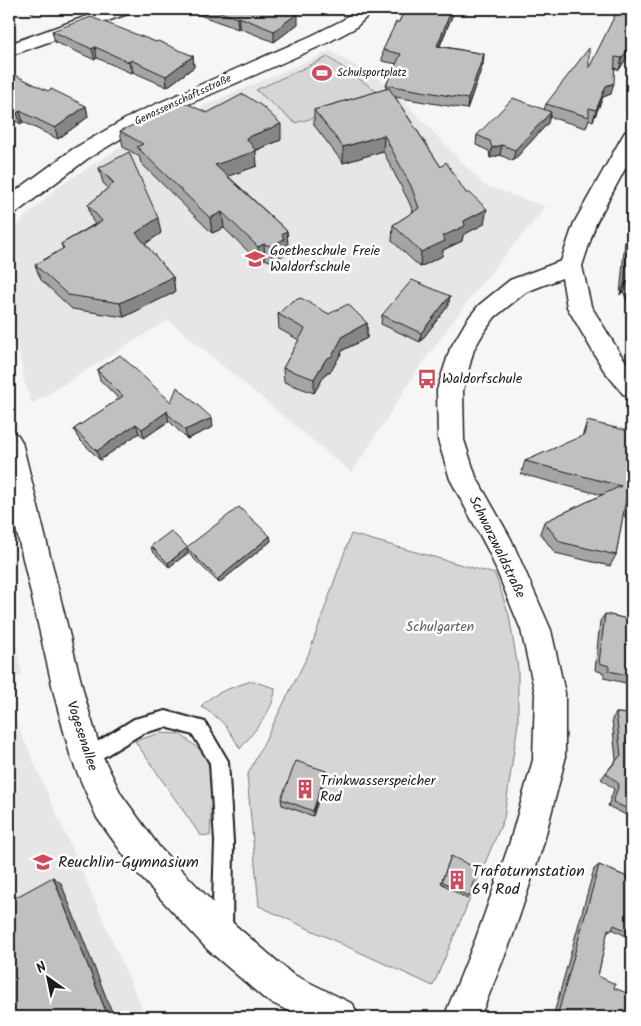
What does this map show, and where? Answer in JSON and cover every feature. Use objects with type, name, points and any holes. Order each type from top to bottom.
[{"type":"street","points":[[9,50],[124,9]]},
{"type":"street","name":"Genossenschaftsstraße","points":[[9,207],[80,154],[143,117],[318,40],[350,24],[366,9]]},
{"type":"street","points":[[632,137],[585,223],[571,266],[578,307],[612,362],[632,387]]},
{"type":"street","name":"Schwarzwaldstraße","points":[[462,1017],[494,938],[526,845],[549,760],[550,693],[536,630],[500,548],[463,480],[451,440],[450,390],[462,349],[475,326],[487,311],[518,286],[571,266]]},
{"type":"street","name":"Vogesenallee","points":[[9,442],[61,664],[87,758],[109,806],[148,860],[221,937],[279,987],[340,1017]]},
{"type":"lane","points":[[87,758],[140,725],[166,719],[199,728],[219,761],[224,842],[221,937]]},
{"type":"shaded area","name":"Goetheschule Freie Waldorfschule","points":[[330,51],[386,83],[484,185],[546,207],[479,286],[416,372],[352,473],[168,320],[32,404],[25,384],[9,299],[9,232],[59,186],[146,131]]},
{"type":"shaded area","points":[[9,610],[22,674],[9,683]]},
{"type":"shaded area","name":"Reuchlin-Gymnasium","points":[[9,706],[146,1017],[9,1017]]},
{"type":"green space","name":"Schulsportplatz","points":[[328,57],[386,98],[295,123],[256,90]]},
{"type":"green space","name":"Schulgarten","points":[[351,534],[495,574],[509,615],[518,669],[518,723],[504,818],[433,986],[259,906],[247,776],[309,653]]},
{"type":"green space","points":[[252,681],[275,688],[274,696],[262,720],[240,749],[224,725],[214,715],[201,707],[217,694]]},
{"type":"green space","points":[[160,733],[180,734],[203,752],[210,768],[212,792],[210,836],[200,835],[135,741]]},
{"type":"building","points":[[211,9],[288,9],[298,13],[274,31],[239,17],[237,18]]},
{"type":"building","points":[[405,9],[452,9],[437,46],[484,54],[468,99],[386,85],[401,54],[383,50],[396,22],[399,22]]},
{"type":"building","points":[[618,9],[632,9],[632,43],[622,58],[615,57],[614,83],[606,86],[596,110],[589,108],[589,117],[546,104],[589,48],[589,68]]},
{"type":"building","points":[[91,17],[156,42],[158,41],[193,56],[166,76],[131,60],[129,62],[95,47],[92,49],[52,31]]},
{"type":"building","points":[[15,75],[48,91],[51,89],[86,106],[55,128],[20,111],[17,113],[9,109],[9,76]]},
{"type":"building","points":[[389,88],[441,167],[446,162],[466,193],[470,193],[487,209],[464,221],[465,226],[443,236],[445,241],[421,252],[393,225],[419,208],[411,186],[384,135],[343,147],[314,110]]},
{"type":"building","points":[[243,94],[262,106],[281,124],[246,138],[256,151],[215,165],[287,231],[282,234],[284,239],[271,246],[264,244],[258,247],[222,212],[210,218],[137,147],[143,144],[120,131],[184,102],[207,113]]},
{"type":"building","points":[[513,98],[551,112],[515,150],[502,145],[492,148],[490,141],[477,135]]},
{"type":"building","points":[[129,152],[158,218],[136,233],[173,277],[120,303],[68,295],[35,265],[64,248],[61,244],[102,221],[88,205],[114,183],[99,168]]},
{"type":"building","points":[[629,230],[632,230],[632,294],[627,281],[624,285]]},
{"type":"building","points":[[412,280],[450,296],[421,333],[382,315]]},
{"type":"building","points":[[301,298],[329,314],[348,304],[367,323],[343,336],[332,356],[326,359],[314,379],[283,368],[305,329],[278,314],[292,301]]},
{"type":"building","points":[[120,355],[171,402],[177,387],[212,418],[185,430],[167,413],[168,411],[142,429],[136,424],[97,451],[74,429],[123,396],[97,370]]},
{"type":"building","points":[[587,421],[629,431],[632,434],[632,506],[626,499],[616,555],[560,542],[544,522],[621,486],[525,461],[584,435]]},
{"type":"building","points":[[239,507],[270,536],[218,579],[187,548],[168,563],[151,546],[171,531],[187,547]]},
{"type":"building","points":[[605,614],[632,620],[632,676],[609,671],[609,666],[599,663]]},
{"type":"building","points":[[616,713],[632,714],[632,811],[613,802],[619,784],[606,773],[621,755]]},
{"type":"building","name":"Trinkwasserspeicher Rod","points":[[296,761],[326,771],[313,811],[281,799]]},
{"type":"building","name":"Trafoturmstation 69 Rod","points":[[451,856],[476,868],[475,871],[478,872],[469,897],[442,881]]},
{"type":"building","points":[[599,865],[632,879],[632,933],[614,925],[612,930],[608,929],[598,976],[615,984],[614,988],[632,995],[632,1017],[557,1017]]},
{"type":"building","points":[[53,877],[108,1017],[9,1017],[9,901]]},
{"type":"place","name":"Schulsportplatz","points":[[322,73]]},
{"type":"place","name":"Goetheschule Freie Waldorfschule","points":[[255,259]]},
{"type":"place","name":"Waldorfschule","points":[[427,379]]},
{"type":"place","name":"Trinkwasserspeicher Rod","points":[[305,789]]},
{"type":"place","name":"Reuchlin-Gymnasium","points":[[43,862]]},
{"type":"place","name":"Trafoturmstation 69 Rod","points":[[457,880]]}]
